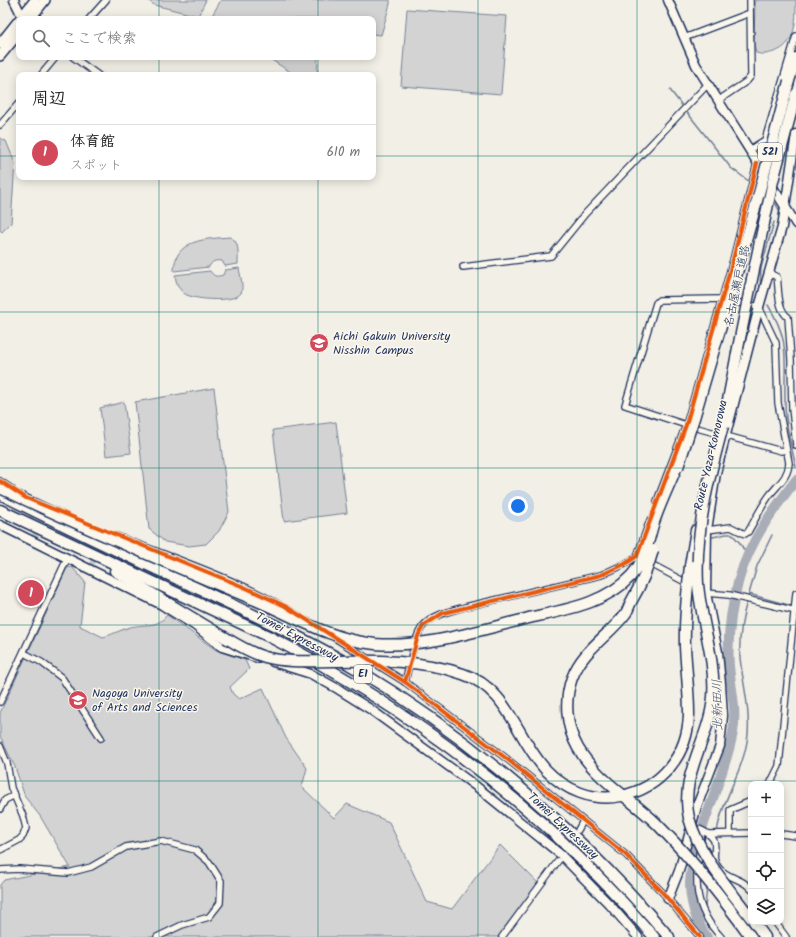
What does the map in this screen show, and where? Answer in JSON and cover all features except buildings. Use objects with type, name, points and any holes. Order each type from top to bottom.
[{"type":"highway","name":"名古屋瀬戸道路","points":[[679,462],[694,418],[735,280],[796,58]]},
{"type":"highway","name":"名古屋瀬戸道路","points":[[708,483],[724,430],[738,348],[772,181],[796,94]]},
{"type":"highway","points":[[0,488],[103,536],[270,606],[324,632],[363,642],[402,644],[440,639],[567,609],[592,601],[614,590],[631,575],[645,557],[653,524],[679,462]]},
{"type":"highway","points":[[679,462],[642,584],[627,612],[591,648],[578,666],[569,686],[568,718],[574,739],[592,766],[642,810],[673,841],[720,895],[750,937]]},
{"type":"highway","points":[[0,511],[113,569],[248,651],[276,660],[395,663],[437,668],[463,674],[483,683],[498,697],[540,762],[564,785],[583,794],[605,798],[617,797],[639,791],[660,779],[676,761],[681,751],[688,728],[689,715],[685,648],[686,607],[693,546],[708,483]]},
{"type":"highway","points":[[708,483],[699,532],[698,564],[701,611],[712,662],[714,687],[711,711],[690,776],[687,797],[688,808],[693,830],[705,854],[748,914]]},
{"type":"highway","name":"Tomei Expressway","points":[[0,494],[293,635],[354,668],[399,697],[484,758],[557,820],[614,876],[669,937]]},
{"type":"highway","name":"Tomei Expressway","points":[[0,511],[268,636],[308,657],[392,707],[452,749],[501,787],[553,832],[598,876],[654,937]]},
{"type":"highway","points":[[756,925],[765,937]]},
{"type":"main road","points":[[25,16],[35,0]]},
{"type":"main road","points":[[26,16],[45,0]]},
{"type":"main road","points":[[0,44],[16,27]]},
{"type":"main road","points":[[0,56],[16,37]]},
{"type":"street","points":[[14,0],[22,16]]},
{"type":"street","points":[[92,16],[106,0]]},
{"type":"street","points":[[668,0],[684,38],[708,84],[756,163],[796,224]]},
{"type":"street","points":[[719,100],[747,81],[751,76],[750,0]]},
{"type":"street","points":[[684,38],[750,13]]},
{"type":"street","points":[[749,150],[765,140],[796,36]]},
{"type":"street","points":[[44,72],[54,60]]},
{"type":"street","points":[[77,60],[94,72]]},
{"type":"street","points":[[462,267],[551,256],[585,214],[708,84]]},
{"type":"street","points":[[0,125],[16,106]]},
{"type":"street","name":"Route Yaza-Komorowa","points":[[668,899],[679,871],[691,826],[720,746],[723,716],[718,652],[706,593],[707,530],[724,430],[786,208],[794,159],[796,134]]},
{"type":"street","points":[[405,682],[418,636],[423,626],[443,613],[602,575],[625,564],[636,556],[686,425],[733,260],[756,163]]},
{"type":"street","points":[[769,273],[777,277],[781,309],[788,317],[792,408],[796,445]]},
{"type":"street","points":[[707,530],[726,527],[745,534],[748,532],[770,495],[786,475],[788,463],[778,403],[776,343],[759,306],[721,298],[659,300],[656,304],[625,405],[686,425],[724,430],[781,451],[785,450]]},
{"type":"street","points":[[0,481],[26,499],[106,533],[244,587],[285,606],[405,682],[626,855],[668,899],[700,937]]},
{"type":"street","points":[[0,525],[67,559],[90,568],[162,605],[222,647],[311,674],[370,708],[477,787],[548,844],[610,905],[638,937]]},
{"type":"street","points":[[636,556],[706,593],[729,594],[795,611]]},
{"type":"street","points":[[0,702],[67,559]]},
{"type":"street","points":[[772,781],[779,766],[796,593]]},
{"type":"street","points":[[24,653],[41,662],[62,678],[101,738]]},
{"type":"street","points":[[0,746],[7,763],[7,774],[23,816],[26,831],[19,840],[0,850]]},
{"type":"street","points":[[0,772],[7,774]]},
{"type":"street","points":[[0,809],[5,800],[15,795]]},
{"type":"street","points":[[730,833],[730,810],[748,802]]},
{"type":"street","points":[[578,830],[583,821]]},
{"type":"street","points":[[691,826],[709,834],[748,833]]},
{"type":"street","points":[[702,831],[696,883],[699,902],[706,920],[721,937]]},
{"type":"street","points":[[709,834],[715,841],[717,866],[725,875],[743,882],[748,886]]},
{"type":"street","points":[[784,834],[796,836]]},
{"type":"street","points":[[0,870],[19,869],[68,873],[91,867],[126,847],[161,841],[195,850],[209,862],[221,881],[220,903],[209,917],[182,925],[157,937]]},
{"type":"street","points":[[502,937],[558,860]]},
{"type":"street","points":[[777,925],[786,937]]},
{"type":"shaded area","points":[[148,0],[206,0],[198,16],[154,5]]},
{"type":"shaded area","points":[[221,0],[390,0],[381,35],[376,34],[376,16],[212,16]]},
{"type":"shaded area","points":[[755,0],[796,0],[796,16],[793,32],[787,44],[781,49],[765,54],[756,53],[754,44]]},
{"type":"shaded area","points":[[407,9],[507,16],[501,94],[401,86]]},
{"type":"shaded area","points":[[272,60],[318,60],[317,72],[290,72]]},
{"type":"shaded area","points":[[0,138],[6,141],[15,163],[11,223],[2,232],[0,230]]},
{"type":"shaded area","points":[[230,237],[237,245],[238,264],[225,266],[222,261],[214,261],[209,267],[174,271],[175,260],[179,252],[185,247],[202,240]]},
{"type":"shaded area","points":[[239,268],[242,284],[241,293],[231,298],[214,300],[197,298],[185,294],[178,285],[175,275],[210,271],[214,275],[219,276],[223,275],[225,270]]},
{"type":"shaded area","points":[[214,388],[229,512],[219,531],[206,544],[189,546],[165,542],[149,529],[135,402]]},
{"type":"shaded area","points":[[124,402],[131,453],[106,456],[100,408]]},
{"type":"shaded area","points":[[336,422],[347,513],[284,521],[273,430]]},
{"type":"shaded area","points":[[72,567],[85,582],[80,626],[103,637],[124,629],[160,622],[167,615],[216,650],[245,660],[249,669],[230,687],[233,694],[239,699],[263,688],[286,738],[307,768],[302,787],[334,818],[347,804],[389,822],[427,902],[452,909],[500,845],[539,884],[498,937],[0,937],[0,885],[4,880],[70,867],[40,816],[25,797],[15,767],[0,736],[0,713],[67,568]]},
{"type":"waterway","points":[[670,90],[684,108]]},
{"type":"waterway","points":[[686,111],[731,168],[750,182]]},
{"type":"waterway","points":[[774,201],[779,210]]},
{"type":"waterway","points":[[760,288],[761,268],[774,222]]},
{"type":"waterway","points":[[768,305],[780,330],[785,351],[786,417],[796,467]]},
{"type":"waterway","name":"北新田川","points":[[707,937],[694,912],[690,883],[692,865],[697,846],[723,770],[733,732],[734,707],[729,666],[729,633],[734,601],[739,579],[749,552],[770,515],[796,480]]},
{"type":"waterway","points":[[713,537],[732,534],[740,543],[747,555]]},
{"type":"waterway","points":[[749,594],[757,566],[772,535]]},
{"type":"waterway","points":[[748,597],[749,594],[792,606]]},
{"type":"waterway","points":[[717,832],[724,807],[743,759],[748,734],[747,705],[740,658],[741,629],[747,601]]},
{"type":"waterway","points":[[705,907],[707,887]]},
{"type":"tunnel","points":[[28,508],[38,545]]},
{"type":"tunnel","points":[[91,566],[102,541]]},
{"type":"cycle path","points":[[405,682],[418,636],[423,626],[443,613],[601,575],[625,564],[637,556],[686,425],[733,260],[757,163]]},
{"type":"cycle path","points":[[0,481],[26,498],[244,587],[285,606],[405,682],[507,759],[626,855],[663,893],[700,937]]},
{"type":"place","name":"Aichi Gakuin University Nisshin Campus","points":[[319,343]]},
{"type":"place","name":"体育館","points":[[31,593]]},
{"type":"place","name":"Nagoya University of Arts and Sciences","points":[[78,700]]}]
